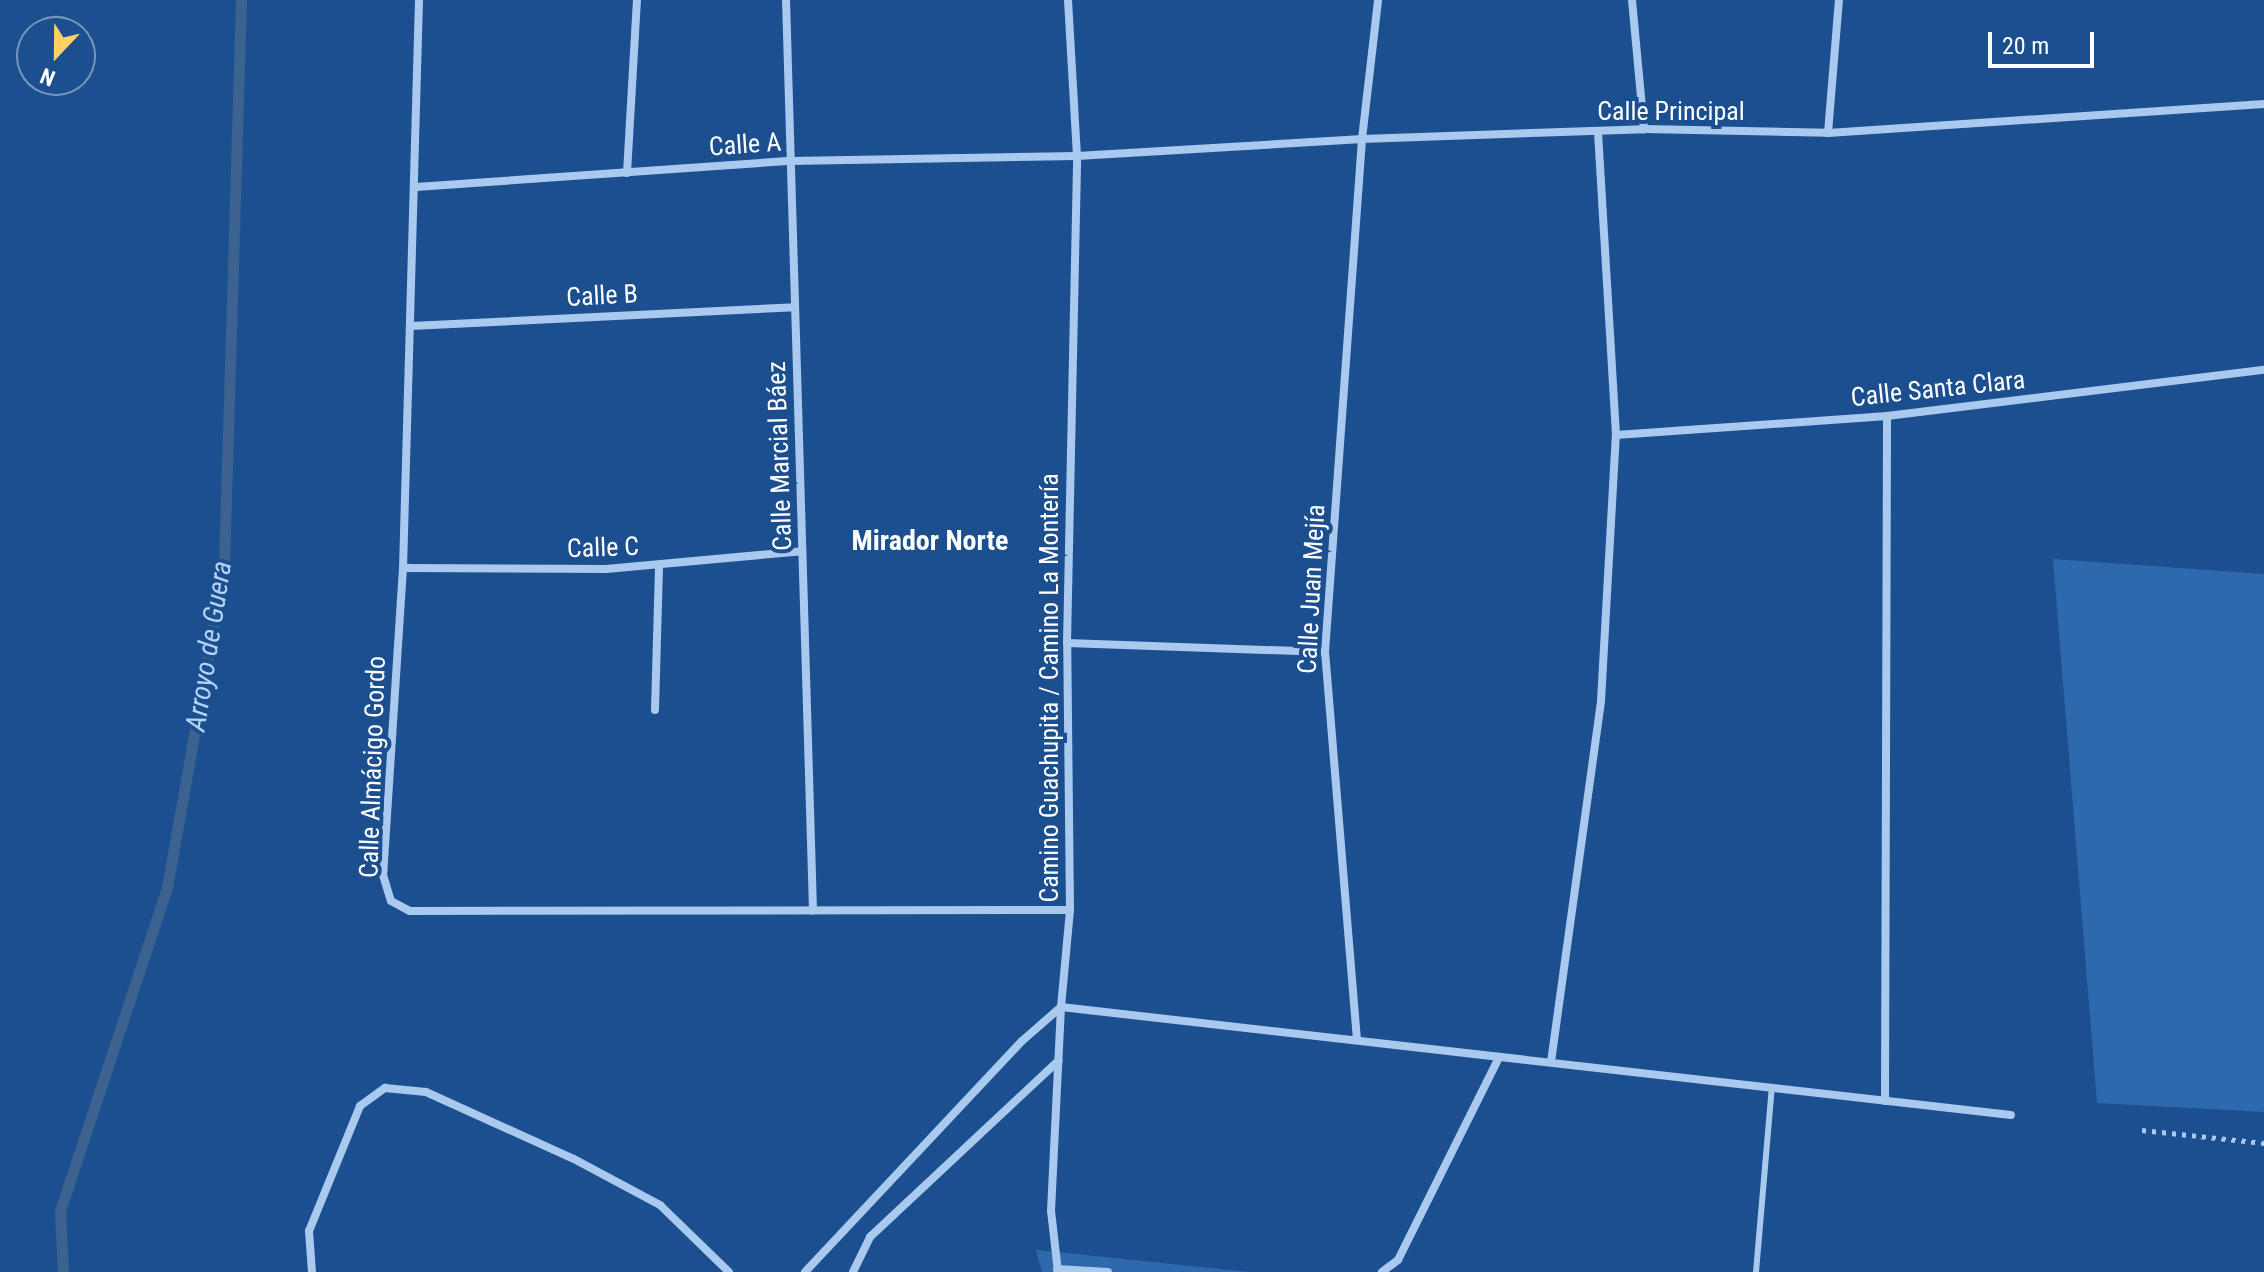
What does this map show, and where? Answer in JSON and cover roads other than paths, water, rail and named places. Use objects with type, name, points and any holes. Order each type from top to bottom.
[{"type":"street","name":"Calle Almácigo Gordo","points":[[419,0],[403,568],[383,875],[391,901],[410,911],[1070,910]]},
{"type":"street","points":[[627,173],[637,0]]},
{"type":"street","name":"Calle Marcial Báez","points":[[786,0],[813,911]]},
{"type":"street","name":"Camino Guachupita / Camino La Montería","points":[[1058,1270],[1051,1211],[1061,1007],[1070,910],[1067,643],[1077,156],[1068,0]]},
{"type":"street","name":"Calle Juan Mejía","points":[[1357,1040],[1325,652],[1362,139],[1378,0]]},
{"type":"street","points":[[1632,0],[1644,129]]},
{"type":"street","points":[[1828,133],[1839,0]]},
{"type":"street","name":"Calle Principal","points":[[1077,156],[1362,139],[1644,129],[1828,133],[2264,104]]},
{"type":"street","points":[[1551,1062],[1601,701],[1616,435],[1598,132]]},
{"type":"street","name":"Calle A","points":[[416,187],[791,161],[1077,156]]},
{"type":"street","name":"Calle B","points":[[411,326],[795,307]]},
{"type":"street","name":"Calle Santa Clara","points":[[1616,435],[1887,416],[2264,370]]},
{"type":"street","points":[[1885,1101],[1887,416]]},
{"type":"street","name":"Calle C","points":[[403,568],[659,566],[802,551]]},
{"type":"street","points":[[655,710],[659,566]]},
{"type":"street","points":[[1067,643],[1325,652]]},
{"type":"street","points":[[805,1272],[1022,1041],[1061,1007],[2011,1115]]},
{"type":"street","points":[[1382,1272],[1398,1260],[1499,1057]]},
{"type":"street","points":[[853,1272],[870,1237],[1058,1060]]},
{"type":"street","points":[[312,1272],[309,1231],[360,1106],[385,1088],[426,1092],[574,1159],[660,1205],[729,1272]]},
{"type":"street","points":[[1058,1270],[1108,1272]]},
{"type":"lane","points":[[1756,1272],[1772,1087]]},
{"type":"waterway","name":"Arroyo de Guera","points":[[63,1272],[60,1211],[167,887],[224,566],[241,0]]},
{"type":"district","name":"Mirador Norte","points":[[930,541]]}]
